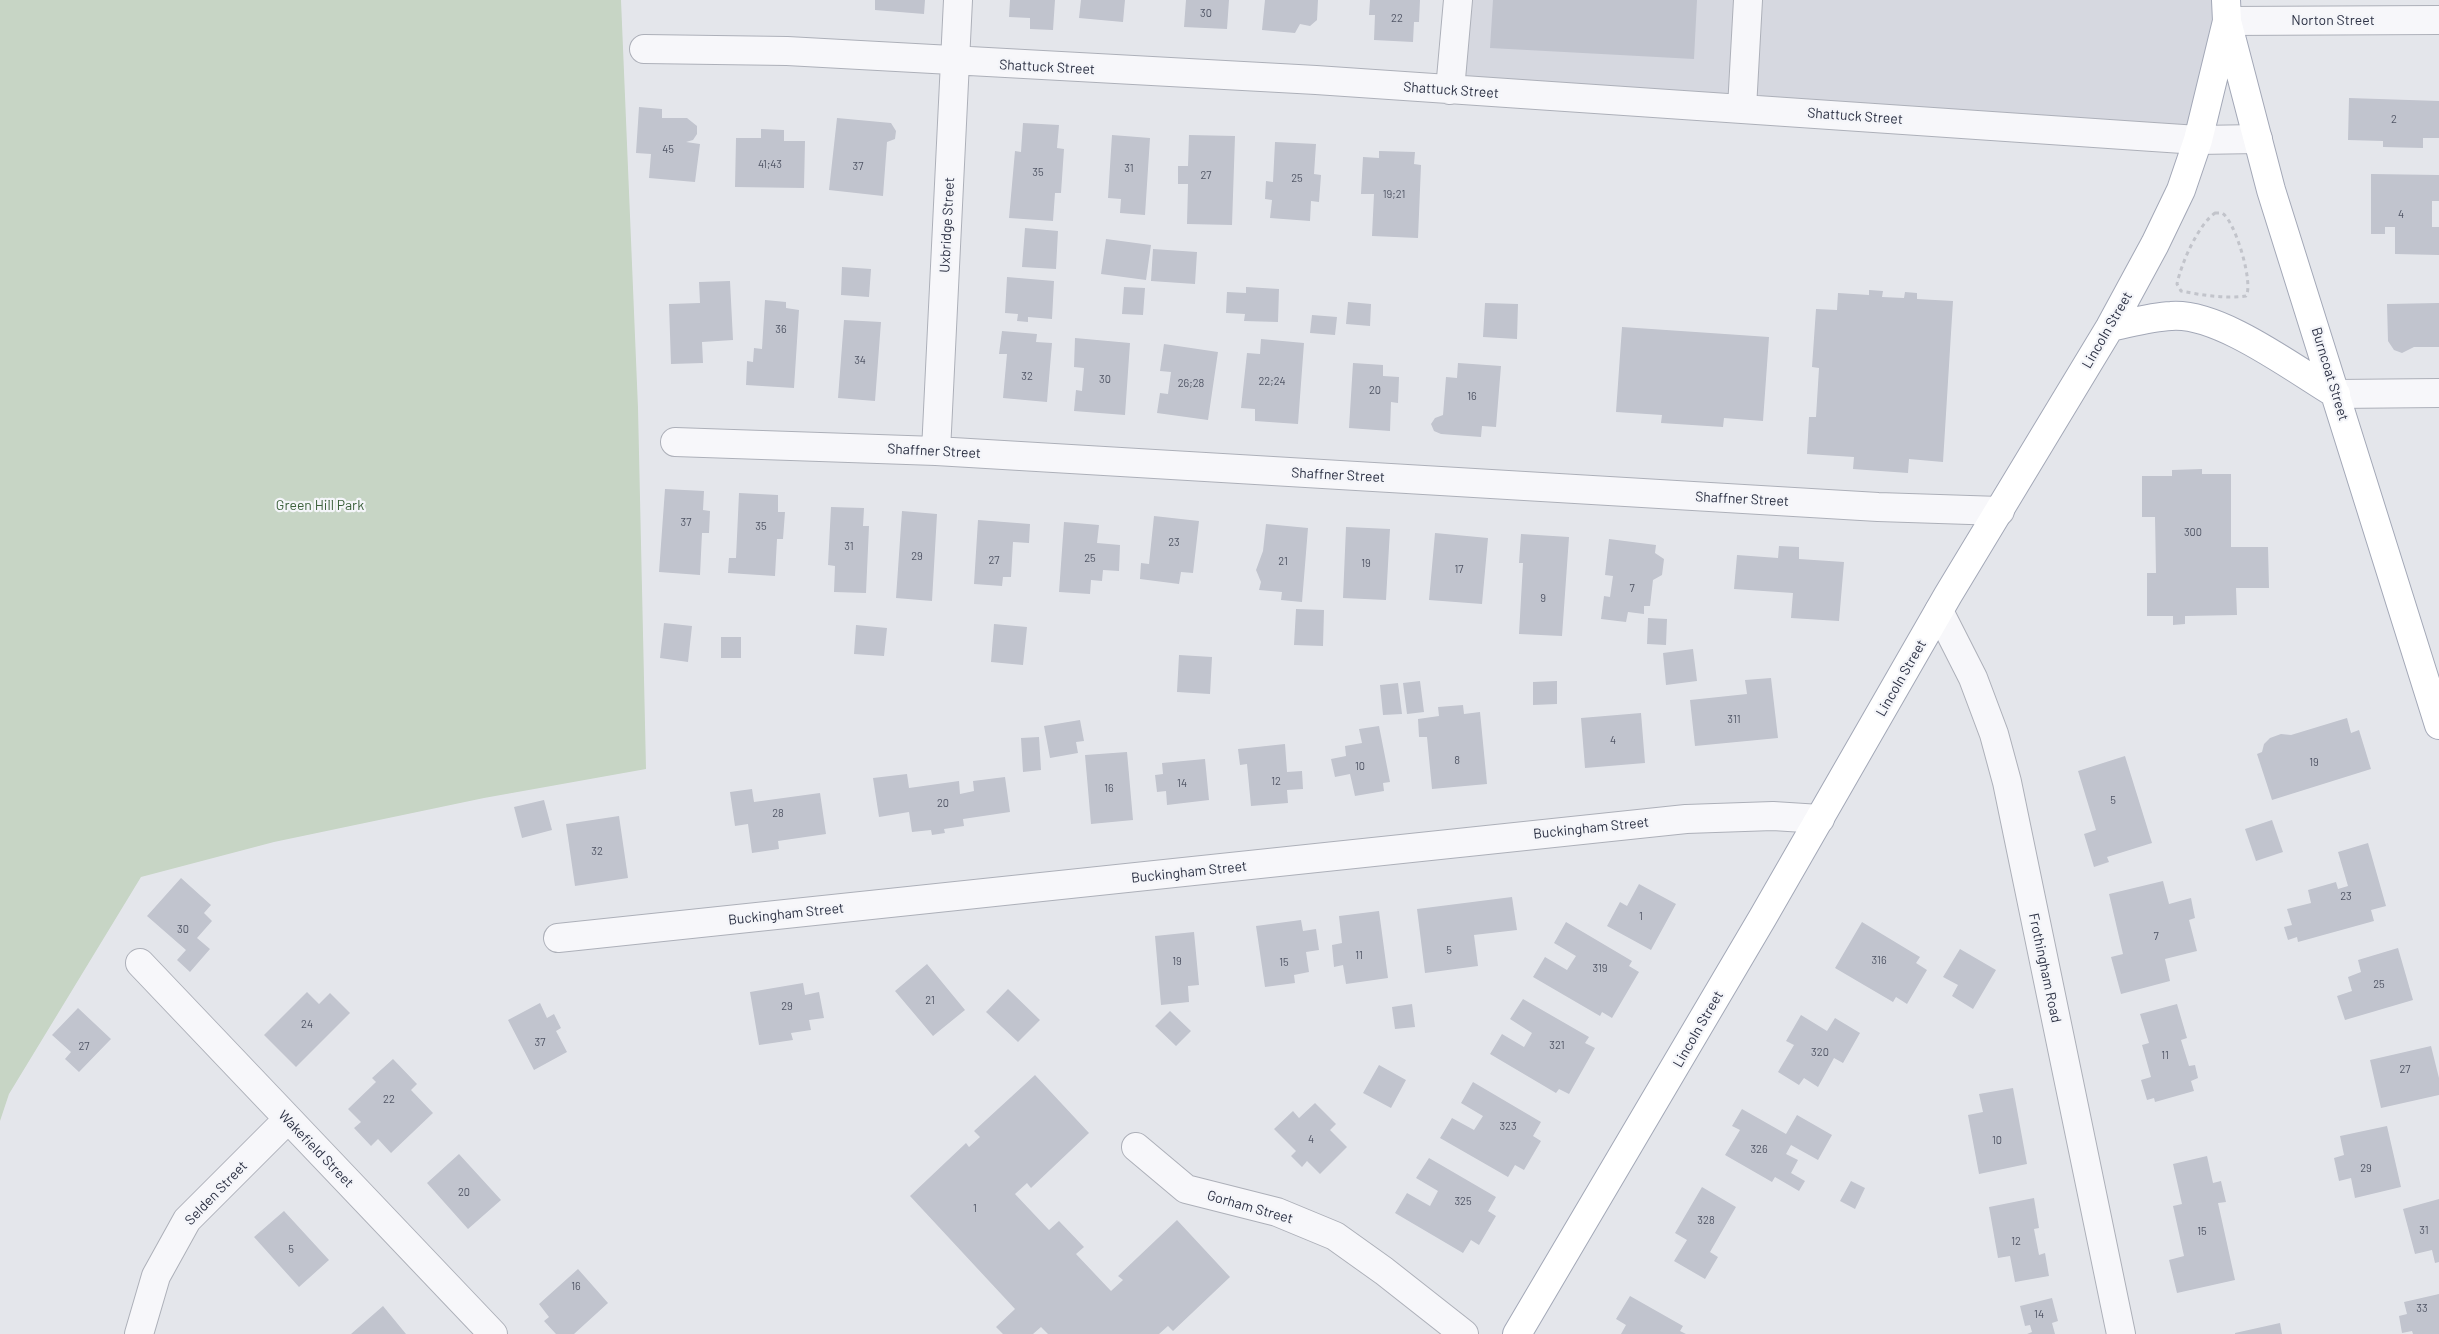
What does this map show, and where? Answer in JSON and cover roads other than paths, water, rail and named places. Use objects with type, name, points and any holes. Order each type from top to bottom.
[{"type":"main road","name":"Burncoat Street","points":[[2226,10],[2271,190],[2439,725]]},
{"type":"main road","name":"Lincoln Street","points":[[1517,1334],[1820,819],[1939,611],[2110,327],[2155,244],[2181,190],[2198,140],[2226,10]]},
{"type":"main road","points":[[2110,327],[2172,316],[2201,319],[2243,338],[2336,394]]},
{"type":"street","name":"Uxbridge Street","points":[[936,451],[958,0]]},
{"type":"street","points":[[1450,90],[1458,0]]},
{"type":"street","points":[[1742,108],[1748,0]]},
{"type":"street","name":"Norton Street","points":[[2226,10],[2439,20]]},
{"type":"street","name":"Shattuck Street","points":[[644,49],[787,51],[955,62],[1316,80],[2198,140],[2258,139]]},
{"type":"street","points":[[2336,394],[2439,393]]},
{"type":"street","name":"Shaffner Street","points":[[675,442],[936,451],[1878,507],[2000,511]]},
{"type":"street","name":"Frothingham Road","points":[[1939,611],[1973,678],[1994,734],[2007,782],[2121,1334]]},
{"type":"street","name":"Buckingham Street","points":[[558,938],[1677,820],[1773,816],[1820,819]]},
{"type":"street","name":"Wakefield Street","points":[[140,963],[492,1334]]},
{"type":"street","name":"Selden Street","points":[[139,1334],[156,1276],[187,1220],[288,1119]]},
{"type":"street","name":"Gorham Street","points":[[1136,1147],[1186,1189],[1277,1212],[1334,1236],[1384,1271],[1464,1334]]},
{"type":"park label","name":"Green Hill Park","points":[[320,505]]}]
